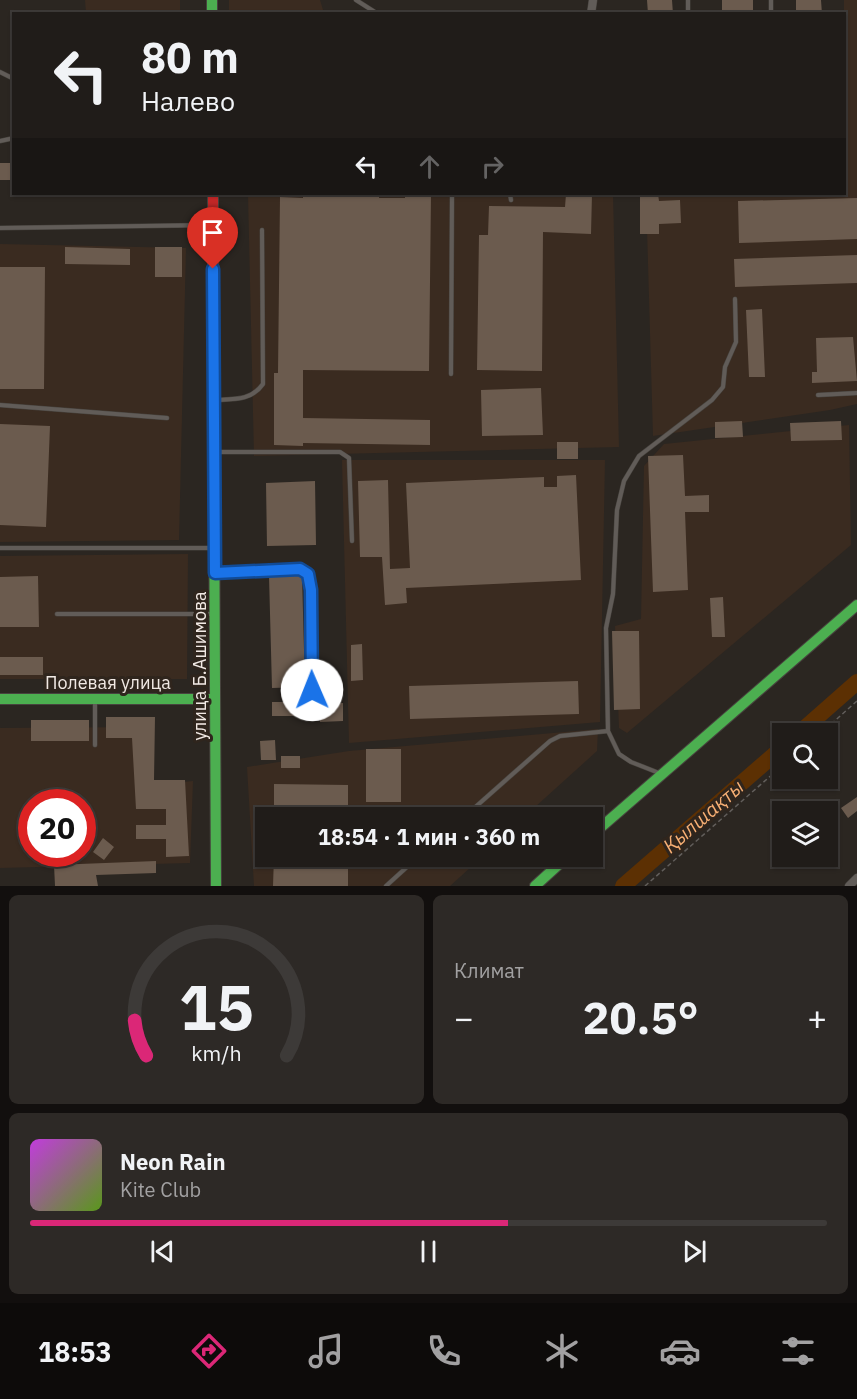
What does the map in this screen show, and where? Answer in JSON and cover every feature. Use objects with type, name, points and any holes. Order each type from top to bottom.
[{"type":"street","name":"улица Б.Ашимова","points":[[213,195],[216,886]]},
{"type":"street","points":[[603,826],[857,605]]},
{"type":"street","name":"Полевая улица","points":[[0,699],[216,699]]},
{"type":"street","points":[[535,886],[556,867]]},
{"type":"street","points":[[849,886],[857,878]]},
{"type":"lane","points":[[356,0],[375,12]]},
{"type":"lane","points":[[451,375],[452,195]]},
{"type":"lane","points":[[510,195],[511,200]]},
{"type":"lane","points":[[0,228],[213,225]]},
{"type":"lane","points":[[214,400],[247,398],[256,394],[263,384],[262,230]]},
{"type":"lane","points":[[663,774],[625,758],[616,750],[608,731],[606,628],[613,594],[614,526],[624,481],[639,456],[720,391],[727,361],[736,342],[735,299]]},
{"type":"lane","points":[[818,395],[857,393]]},
{"type":"lane","points":[[0,405],[167,418]]},
{"type":"lane","points":[[214,452],[340,452],[349,458],[352,541]]},
{"type":"lane","points":[[0,548],[215,548]]},
{"type":"lane","points":[[215,573],[300,569],[308,574],[311,590],[312,690]]},
{"type":"lane","points":[[57,614],[215,614]]},
{"type":"lane","points":[[95,699],[95,745]]},
{"type":"lane","points":[[476,807],[550,741],[560,736],[608,731]]},
{"type":"lane","points":[[386,886],[407,867]]},
{"type":"path","points":[[832,723],[857,701]]},
{"type":"path","points":[[645,886],[772,775]]},
{"type":"shaded area","points":[[85,0],[180,0],[180,12],[86,12]]},
{"type":"shaded area","points":[[229,0],[320,0],[324,12],[229,12]]},
{"type":"shaded area","points":[[844,0],[857,0],[857,404],[653,436],[646,195],[846,195],[846,12],[844,12]]},
{"type":"shaded area","points":[[248,195],[613,195],[619,447],[254,456]]},
{"type":"shaded area","points":[[0,244],[186,248],[179,540],[0,542]]},
{"type":"shaded area","points":[[849,425],[851,545],[627,733],[619,728],[615,626],[641,619],[644,466],[664,444]]},
{"type":"shaded area","points":[[342,460],[605,460],[600,722],[349,743]]},
{"type":"shaded area","points":[[188,554],[187,679],[0,679],[0,556]]},
{"type":"shaded area","points":[[146,727],[143,786],[193,781],[190,863],[96,865],[96,789],[18,789],[18,867],[38,867],[0,868],[0,728]]},
{"type":"shaded area","points":[[598,729],[597,751],[535,807],[255,807],[255,867],[471,867],[450,886],[254,886],[247,767],[349,751]]},
{"type":"building","points":[[647,0],[672,0],[673,12],[648,12]]},
{"type":"building","points":[[722,0],[753,0],[753,12],[722,12]]},
{"type":"building","points":[[796,0],[821,0],[822,12],[796,12]]},
{"type":"building","points":[[0,163],[12,163],[12,180],[0,180]]},
{"type":"building","points":[[303,195],[379,195],[379,198],[405,198],[405,195],[431,195],[429,371],[303,370],[303,418],[430,420],[430,445],[303,443],[303,446],[274,445],[274,373],[278,373],[280,197],[303,198]]},
{"type":"building","points":[[566,195],[592,195],[591,234],[543,232],[542,371],[477,370],[479,235],[488,235],[489,206],[565,207]]},
{"type":"building","points":[[640,195],[658,195],[659,201],[680,200],[681,223],[659,224],[659,234],[640,234]]},
{"type":"building","points":[[857,198],[857,239],[739,243],[738,201]]},
{"type":"building","points":[[65,247],[130,249],[130,265],[65,264]]},
{"type":"building","points":[[155,247],[182,247],[182,277],[155,277]]},
{"type":"building","points":[[857,255],[857,283],[735,287],[734,259]]},
{"type":"building","points":[[0,267],[45,267],[44,389],[0,389]]},
{"type":"building","points":[[762,309],[765,377],[749,377],[746,310]]},
{"type":"building","points":[[853,337],[857,381],[812,383],[812,372],[817,372],[816,338]]},
{"type":"building","points":[[541,388],[543,435],[482,436],[481,390]]},
{"type":"building","points":[[742,421],[743,437],[715,438],[715,422]]},
{"type":"building","points":[[841,421],[842,440],[791,441],[790,423]]},
{"type":"building","points":[[0,424],[50,426],[46,527],[0,525]]},
{"type":"building","points":[[557,442],[578,442],[578,459],[557,459]]},
{"type":"building","points":[[683,455],[685,496],[709,495],[709,512],[685,512],[688,590],[653,592],[648,456]]},
{"type":"building","points":[[576,475],[581,580],[406,588],[407,603],[385,605],[382,557],[360,557],[358,481],[388,480],[390,569],[410,568],[406,483],[544,477],[544,487],[557,487],[557,476]]},
{"type":"building","points":[[315,481],[316,545],[267,546],[266,483]]},
{"type":"building","points":[[302,575],[305,687],[272,688],[269,576]]},
{"type":"building","points":[[38,576],[39,627],[0,627],[0,577]]},
{"type":"building","points":[[723,597],[725,637],[712,637],[710,598]]},
{"type":"building","points":[[612,631],[639,631],[640,709],[614,710]]},
{"type":"building","points":[[362,644],[363,680],[351,681],[351,645]]},
{"type":"building","points":[[0,657],[43,657],[43,675],[0,675]]},
{"type":"building","points":[[578,681],[579,714],[410,719],[409,686]]},
{"type":"building","points":[[272,702],[305,702],[305,716],[272,716]]},
{"type":"building","points":[[343,703],[343,721],[320,722],[319,704]]},
{"type":"building","points":[[106,717],[155,717],[154,780],[185,780],[189,856],[166,857],[166,839],[136,839],[136,825],[166,825],[166,809],[136,809],[132,738],[106,738]]},
{"type":"building","points":[[31,720],[89,720],[89,741],[31,741]]},
{"type":"building","points":[[275,740],[276,760],[261,760],[260,741]]},
{"type":"building","points":[[366,749],[401,749],[401,802],[366,802]]},
{"type":"building","points":[[281,756],[300,756],[300,768],[281,768]]},
{"type":"building","points":[[274,784],[348,785],[348,807],[274,807]]},
{"type":"building","points":[[857,797],[857,811],[848,818],[841,808]]},
{"type":"building","points":[[103,838],[114,847],[104,860],[96,854],[96,848]]},
{"type":"building","points":[[156,861],[156,873],[96,875],[98,886],[55,886],[54,867],[96,867],[96,863]]},
{"type":"building","points":[[274,867],[348,867],[348,886],[273,886]]},
{"type":"waterway","name":"Қылшақты","points":[[810,723],[857,682]]},
{"type":"waterway","name":"Қылшақты","points":[[623,886],[772,757]]},
{"type":"traffic: fast","points":[[212,0],[212,12]]},
{"type":"traffic: fast","points":[[214,484],[216,886]]},
{"type":"traffic: fast","points":[[603,825],[857,605]]},
{"type":"traffic: fast","points":[[0,699],[215,699]]},
{"type":"traffic: fast","points":[[535,886],[556,867]]},
{"type":"traffic: jam","points":[[213,195],[214,484]]},
{"type":"route","points":[[213,269],[215,573],[300,569],[308,574],[311,590],[312,690]]}]
